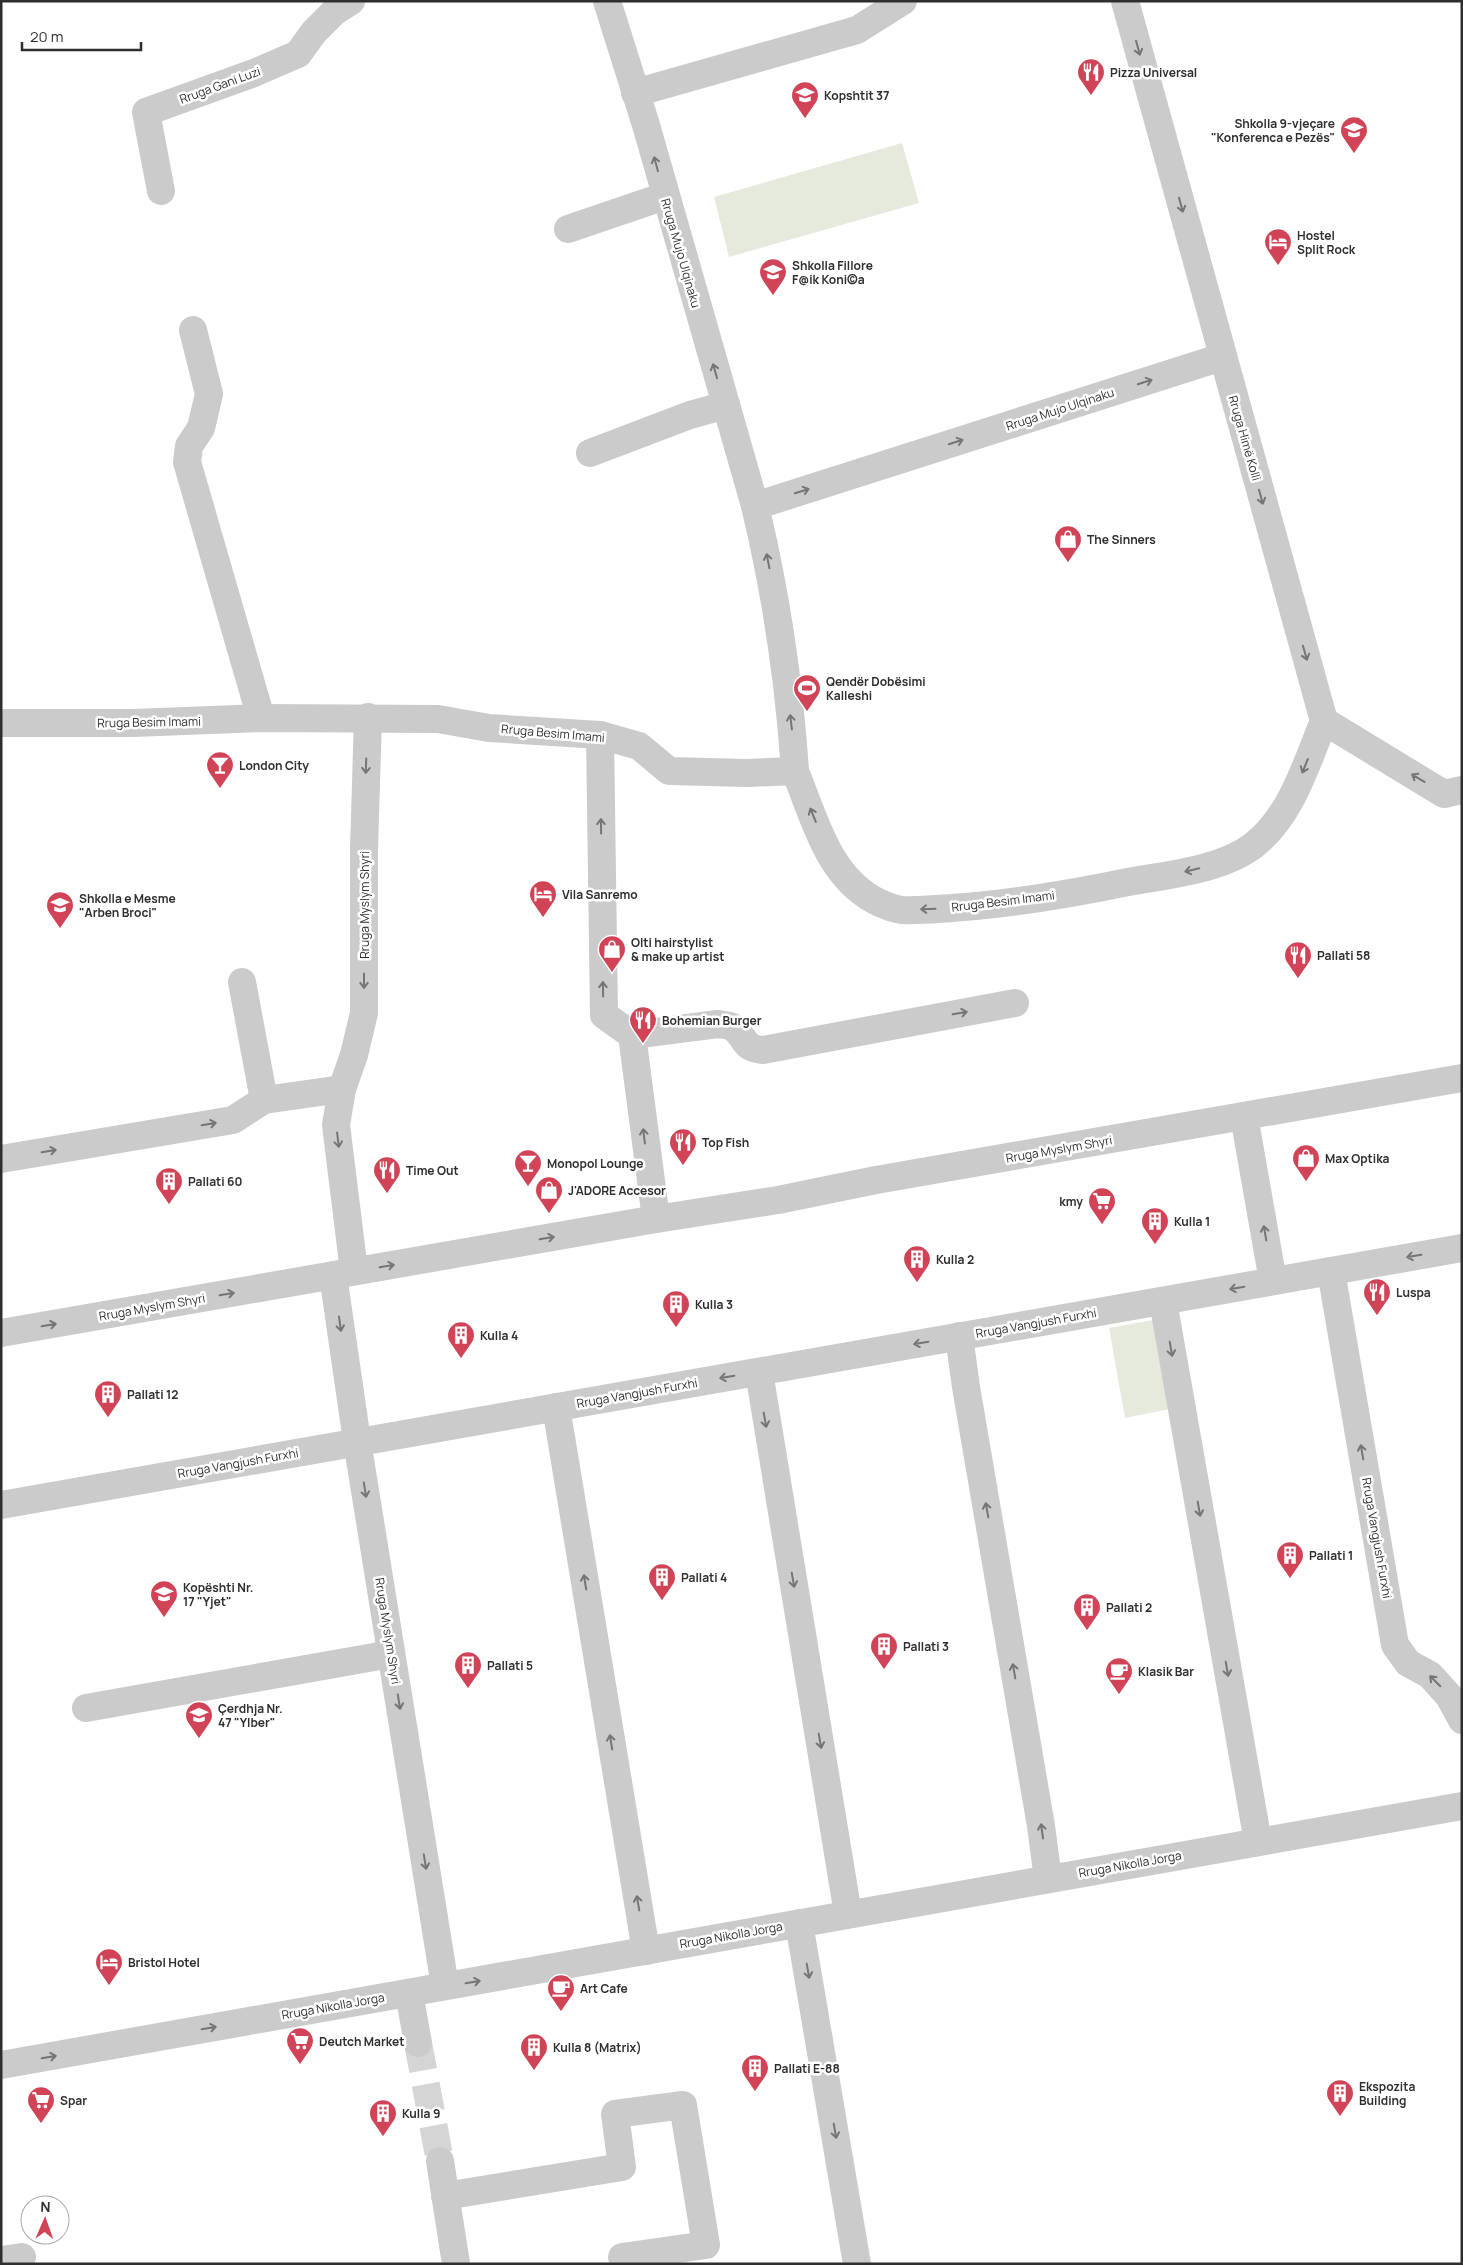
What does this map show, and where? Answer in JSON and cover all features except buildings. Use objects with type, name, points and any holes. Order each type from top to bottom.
[{"type":"street","name":"Rruga Gani Luzi","points":[[161,191],[146,112],[254,73],[298,54],[314,32],[334,12],[351,1]]},
{"type":"street","name":"Rruga Mujo Ulqinaku","points":[[606,1],[635,93],[755,506],[768,559],[778,621],[795,770]]},
{"type":"street","points":[[635,93],[857,30],[904,1]]},
{"type":"street","name":"Rruga Himë Kolli","points":[[1126,1],[1222,357],[1324,721]]},
{"type":"street","points":[[568,229],[665,196]]},
{"type":"street","points":[[193,330],[209,394],[201,428],[189,446],[187,462],[261,718]]},
{"type":"street","name":"Rruga Mujo Ulqinaku","points":[[755,506],[1222,357]]},
{"type":"street","points":[[590,452],[690,415],[726,405]]},
{"type":"street","name":"Rruga Besim Imami","points":[[1,723],[145,723],[261,718],[368,717],[438,719],[489,728],[600,735],[639,746],[669,771],[747,774],[795,770],[829,853],[843,876],[858,890],[875,901],[901,910],[983,906],[1094,889],[1190,871],[1225,861],[1253,846],[1274,826],[1294,793],[1324,721]]},
{"type":"street","name":"Rruga Myslym Shyri","points":[[368,717],[364,850],[364,1013],[354,1055],[342,1089],[336,1125],[344,1273],[358,1441],[445,1986]]},
{"type":"street","points":[[1324,721],[1444,794],[1462,790]]},
{"type":"street","points":[[600,735],[604,1015],[632,1035],[718,1024],[734,1028],[752,1049],[763,1050],[1015,1003]]},
{"type":"street","points":[[242,982],[264,1100]]},
{"type":"street","points":[[632,1035],[656,1219]]},
{"type":"street","name":"Rruga Myslym Shyri","points":[[1,1333],[656,1219],[778,1200],[876,1180],[1462,1078]]},
{"type":"street","points":[[1,1159],[233,1120],[264,1100],[342,1089]]},
{"type":"street","points":[[1244,1116],[1274,1281]]},
{"type":"street","name":"Rruga Vangjush Furxhi","points":[[1,1506],[358,1441],[1462,1248]]},
{"type":"street","name":"Rruga Vangjush Furxhi","points":[[1332,1271],[1395,1645],[1408,1662],[1430,1675],[1449,1696],[1462,1720]]},
{"type":"street","points":[[1163,1301],[1258,1842]]},
{"type":"street","points":[[959,1336],[1048,1879]]},
{"type":"street","points":[[758,1372],[848,1914]]},
{"type":"street","points":[[556,1407],[646,1951]]},
{"type":"street","points":[[86,1708],[391,1654]]},
{"type":"street","name":"Rruga Nikolla Jorga","points":[[1,2066],[1462,1806]]},
{"type":"street","points":[[799,1923],[857,2264]]},
{"type":"street","points":[[409,1993],[418,2044]]},
{"type":"street","points":[[445,2196],[622,2167],[615,2114],[683,2105],[706,2245],[622,2257]]},
{"type":"street","points":[[440,2161],[456,2264]]},
{"type":"shaded area","points":[[902,143],[919,203],[729,257],[714,197]]},
{"type":"shaded area","points":[[1153,1320],[1170,1409],[1125,1418],[1109,1328]]},
{"type":"tunnel","points":[[418,2043],[440,2161]]},
{"type":"place","name":"Pizza Universal","points":[[1091,96]]},
{"type":"place","name":"Kopshtit 37","points":[[805,119]]},
{"type":"place","name":"Shkolla 9-vjeçare \"Konferenca e Pezës\"","points":[[1354,154]]},
{"type":"place","name":"Hostel Split Rock","points":[[1278,266]]},
{"type":"place","name":"Shkolla Fillore F@ik Koni©a","points":[[773,296]]},
{"type":"place","name":"The Sinners","points":[[1068,563]]},
{"type":"place","name":"Qendër Dobësimi Kalleshi","points":[[807,712]]},
{"type":"place","name":"London City","points":[[220,789]]},
{"type":"place","name":"Vila Sanremo","points":[[543,918]]},
{"type":"place","name":"Shkolla e Mesme \"Arben Broci\"","points":[[60,929]]},
{"type":"place","name":"Olti hairstylist & make up artist","points":[[612,973]]},
{"type":"place","name":"Pallati 58","points":[[1298,979]]},
{"type":"place","name":"Bohemian Burger","points":[[643,1044]]},
{"type":"place","name":"Top Fish","points":[[683,1166]]},
{"type":"place","name":"Max Optika","points":[[1306,1182]]},
{"type":"place","name":"Monopol Lounge","points":[[528,1187]]},
{"type":"place","name":"Time Out","points":[[387,1194]]},
{"type":"place","name":"Pallati 60","points":[[169,1205]]},
{"type":"place","name":"J'ADORE Accesor","points":[[549,1214]]},
{"type":"place","name":"kmy","points":[[1102,1225]]},
{"type":"place","name":"Kulla 1","points":[[1155,1245]]},
{"type":"place","name":"Kulla 2","points":[[917,1283]]},
{"type":"place","name":"Luspa","points":[[1377,1316]]},
{"type":"place","name":"Kulla 3","points":[[676,1328]]},
{"type":"place","name":"Kulla 4","points":[[461,1359]]},
{"type":"place","name":"Pallati 12","points":[[108,1418]]},
{"type":"place","name":"Pallati 1","points":[[1290,1579]]},
{"type":"place","name":"Pallati 4","points":[[662,1601]]},
{"type":"place","name":"Kopështi Nr. 17 \"Yjet\"","points":[[164,1618]]},
{"type":"place","name":"Pallati 2","points":[[1087,1631]]},
{"type":"place","name":"Pallati 3","points":[[884,1670]]},
{"type":"place","name":"Pallati 5","points":[[468,1689]]},
{"type":"place","name":"Klasik Bar","points":[[1119,1695]]},
{"type":"place","name":"Çerdhja Nr. 47 \"Ylber\"","points":[[199,1739]]},
{"type":"place","name":"Bristol Hotel","points":[[109,1986]]},
{"type":"place","name":"Art Cafe","points":[[561,2012]]},
{"type":"place","name":"Deutch Market","points":[[300,2065]]},
{"type":"place","name":"Kulla 8 (Matrix)","points":[[534,2071]]},
{"type":"place","name":"Pallati E-88","points":[[755,2092]]},
{"type":"place","name":"Ekspozita Building","points":[[1340,2117]]},
{"type":"place","name":"Spar","points":[[41,2124]]},
{"type":"place","name":"Kulla 9","points":[[383,2137]]}]
